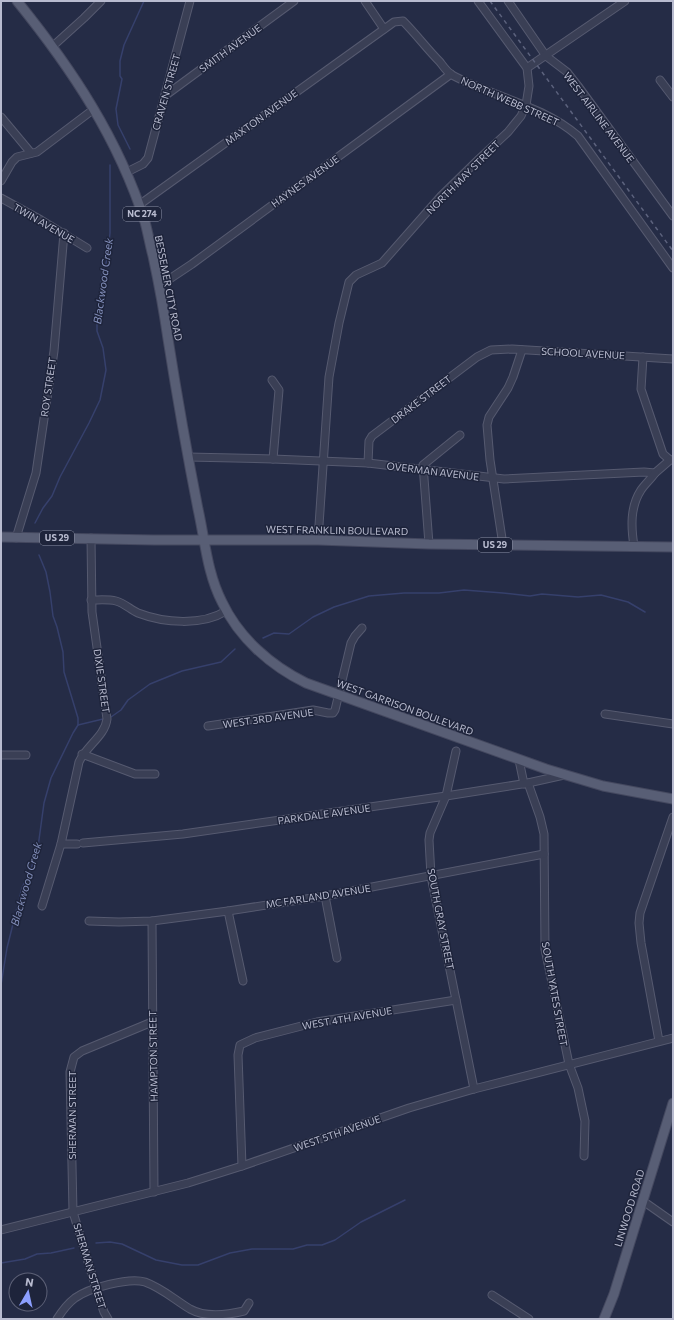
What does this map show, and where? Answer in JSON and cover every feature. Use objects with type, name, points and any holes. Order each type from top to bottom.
[{"type":"main road","name":"BESSEMER CITY ROAD","points":[[17,1],[53,46],[105,126],[127,172],[146,224],[159,286],[188,458],[204,540]]},
{"type":"main road","name":"WEST FRANKLIN BOULEVARD","points":[[1,537],[318,540],[429,544],[673,547]]},
{"type":"main road","name":"WEST GARRISON BOULEVARD","points":[[204,540],[216,589],[226,611],[245,637],[261,653],[277,666],[296,678],[519,760],[564,775],[603,786],[673,799]]},
{"type":"main road","name":"LINWOOD ROAD","points":[[604,1319],[614,1294],[673,1104]]},
{"type":"street","points":[[53,46],[101,1]]},
{"type":"street","name":"CRAVEN STREET","points":[[127,172],[143,164],[148,158],[190,1]]},
{"type":"street","name":"SMITH AVENUE","points":[[166,95],[294,1]]},
{"type":"street","points":[[365,1],[384,29]]},
{"type":"street","points":[[478,1],[527,68],[625,1]]},
{"type":"street","name":"WEST AIRLINE AVENUE","points":[[508,1],[546,56],[567,72],[672,212]]},
{"type":"street","name":"NORTH WEBB STREET","points":[[384,29],[394,22],[403,21],[451,74],[482,89],[526,105],[558,121],[578,136],[673,268]]},
{"type":"street","name":"MAXTON AVENUE","points":[[139,205],[384,29]]},
{"type":"street","name":"NORTH MAY STREET","points":[[323,460],[333,350],[349,282],[356,275],[382,263],[441,196],[508,132],[521,116],[526,105],[529,86],[527,68]]},
{"type":"street","name":"HAYNES AVENUE","points":[[159,286],[192,264],[451,74]]},
{"type":"street","points":[[660,80],[673,98]]},
{"type":"street","points":[[1,181],[12,162],[17,157],[37,152],[94,109]]},
{"type":"street","points":[[1,116],[31,153]]},
{"type":"street","name":"TWIN AVENUE","points":[[1,198],[88,248]]},
{"type":"street","name":"ROY STREET","points":[[16,538],[36,473],[54,351],[64,233]]},
{"type":"street","name":"SCHOOL AVENUE","points":[[493,350],[522,350],[673,359]]},
{"type":"street","name":"DRAKE STREET","points":[[368,463],[369,441],[372,436],[477,357],[493,350]]},
{"type":"street","points":[[503,545],[487,425],[491,413],[508,388],[522,350]]},
{"type":"street","points":[[634,546],[632,533],[633,508],[641,490],[655,473],[671,460],[663,454],[641,389],[642,357]]},
{"type":"street","points":[[272,380],[279,390],[273,459]]},
{"type":"street","points":[[429,544],[423,465],[460,434]]},
{"type":"street","name":"OVERMAN AVENUE","points":[[188,458],[323,460],[368,463],[504,479],[644,472],[655,473]]},
{"type":"street","points":[[318,540],[323,460]]},
{"type":"street","name":"DIXIE STREET","points":[[42,906],[61,844],[79,762],[82,754],[100,734],[107,718],[91,600],[91,538]]},
{"type":"street","points":[[91,600],[117,601],[148,616],[174,620],[202,620],[219,616],[226,611]]},
{"type":"street","points":[[339,694],[351,643],[362,628]]},
{"type":"street","name":"WEST 3RD AVENUE","points":[[208,726],[313,710],[331,714],[335,710],[339,694]]},
{"type":"street","points":[[605,714],[673,724]]},
{"type":"street","name":"SOUTH GRAY STREET","points":[[456,751],[446,796],[430,833],[429,840],[431,876],[474,1089]]},
{"type":"street","points":[[82,754],[135,774],[155,774]]},
{"type":"street","points":[[1,755],[26,756]]},
{"type":"street","name":"SOUTH YATES STREET","points":[[519,760],[526,784],[543,827],[545,839],[545,948],[568,1064],[578,1088],[585,1120],[584,1156]]},
{"type":"street","name":"PARKDALE AVENUE","points":[[61,844],[80,844],[183,834],[526,784],[564,775]]},
{"type":"street","points":[[659,1041],[641,943],[640,913],[673,817]]},
{"type":"street","name":"MC FARLAND AVENUE","points":[[89,921],[152,921],[228,911],[325,896],[544,854]]},
{"type":"street","points":[[325,896],[337,958]]},
{"type":"street","points":[[228,911],[243,981]]},
{"type":"street","name":"HAMPTON STREET","points":[[152,921],[154,1192]]},
{"type":"street","name":"WEST 4TH AVENUE","points":[[242,1166],[238,1055],[240,1045],[255,1038],[317,1022],[456,1000]]},
{"type":"street","name":"SHERMAN STREET","points":[[108,1319],[96,1289],[73,1212],[70,1072],[74,1057],[82,1051],[152,1022]]},
{"type":"street","name":"WEST 5TH AVENUE","points":[[1,1230],[188,1183],[242,1166],[409,1108],[568,1064],[673,1038]]},
{"type":"street","points":[[643,1201],[673,1222]]},
{"type":"street","points":[[57,1319],[64,1308],[75,1298],[96,1289],[131,1281],[145,1282],[165,1292],[192,1310],[221,1315],[244,1311],[249,1303]]},
{"type":"street","points":[[492,1295],[529,1319]]},
{"type":"waterway","name":"Blackwood Creek","points":[[130,149],[118,125],[116,109],[122,79],[120,76],[120,61],[124,45],[144,1]]},
{"type":"waterway","name":"Blackwood Creek","points":[[35,523],[43,508],[52,496],[60,477],[100,400],[106,370],[103,348],[97,331],[97,314],[102,275],[107,260],[110,233],[110,165]]},
{"type":"waterway","name":"Blackwood Creek","points":[[1,985],[7,948],[22,888],[32,866],[38,847],[44,803],[51,778],[78,725],[78,718],[64,672],[63,652],[53,616],[46,572],[39,555]]},
{"type":"waterway","points":[[263,638],[274,633],[289,634],[313,617],[334,607],[369,596],[404,593],[439,593],[464,590],[530,596],[542,594],[578,597],[601,595],[628,602],[645,612]]},
{"type":"waterway","points":[[111,717],[121,710],[128,700],[150,684],[182,671],[221,662],[235,649]]},
{"type":"waterway","points":[[78,725],[103,719]]},
{"type":"waterway","points":[[96,1243],[110,1242],[122,1244],[156,1260],[182,1265],[198,1265],[230,1253],[252,1249],[293,1249],[307,1245],[322,1245],[335,1240],[361,1222],[405,1200]]},
{"type":"waterway","points":[[1,1263],[25,1259],[37,1254],[51,1253],[74,1248]]},
{"type":"railway","points":[[490,1],[673,251]]}]
